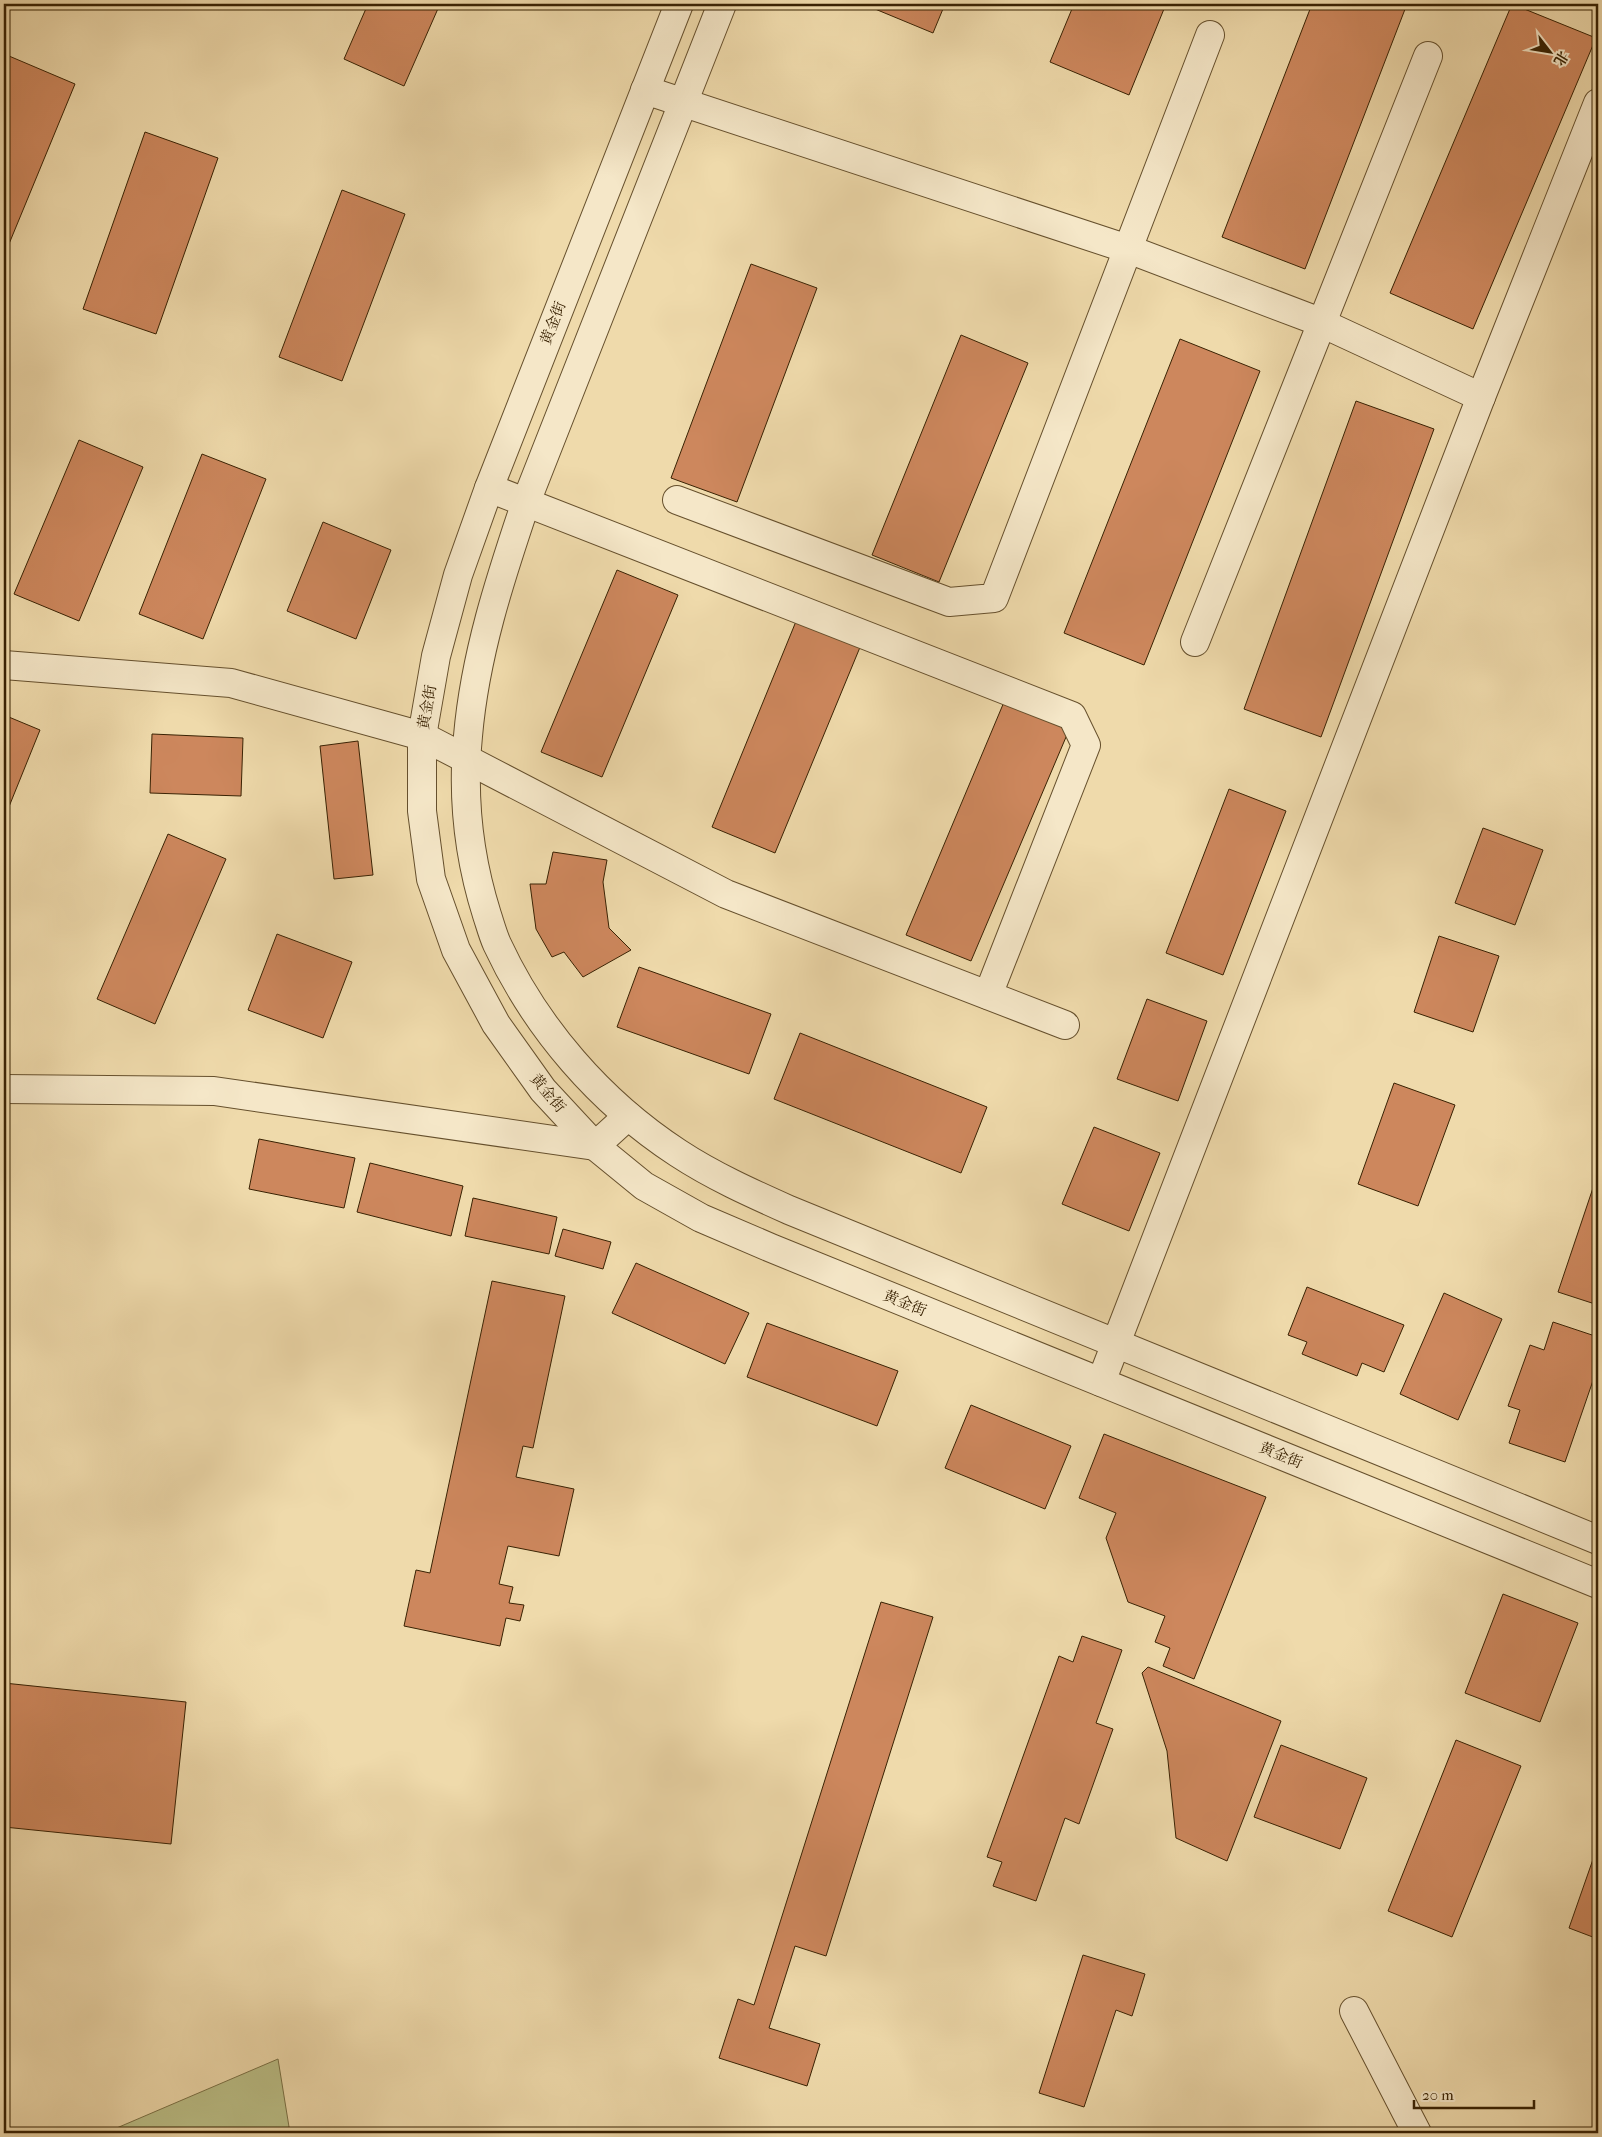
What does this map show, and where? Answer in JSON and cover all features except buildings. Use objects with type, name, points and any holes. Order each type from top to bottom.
[{"type":"street","name":"黄金街","points":[[679,4],[489,488],[458,574],[436,656],[422,736],[422,811],[431,879],[456,950],[496,1024],[543,1090],[595,1146],[644,1186],[701,1218],[1598,1584]]},
{"type":"street","points":[[722,4],[526,502],[500,581],[479,658],[468,737],[467,760],[467,813],[477,883],[496,942],[533,1010],[581,1071],[628,1116],[678,1153],[726,1182],[789,1210],[1598,1540]]},
{"type":"street","points":[[677,500],[948,602],[994,598],[1210,35]]},
{"type":"street","points":[[1195,642],[1428,56]]},
{"type":"street","points":[[645,90],[1128,249],[1322,323],[1481,397]]},
{"type":"street","points":[[1101,1382],[1481,397],[1598,103]]},
{"type":"street","points":[[489,488],[1072,716],[1086,745],[988,995]]},
{"type":"street","points":[[4,665],[231,683],[422,736],[726,894],[1065,1025]]},
{"type":"street","points":[[4,1089],[214,1091],[595,1146],[628,1116]]},
{"type":"street","points":[[1354,2011],[1417,2133]]},
{"type":"green space","points":[[278,2059],[290,2133],[105,2133]]}]
